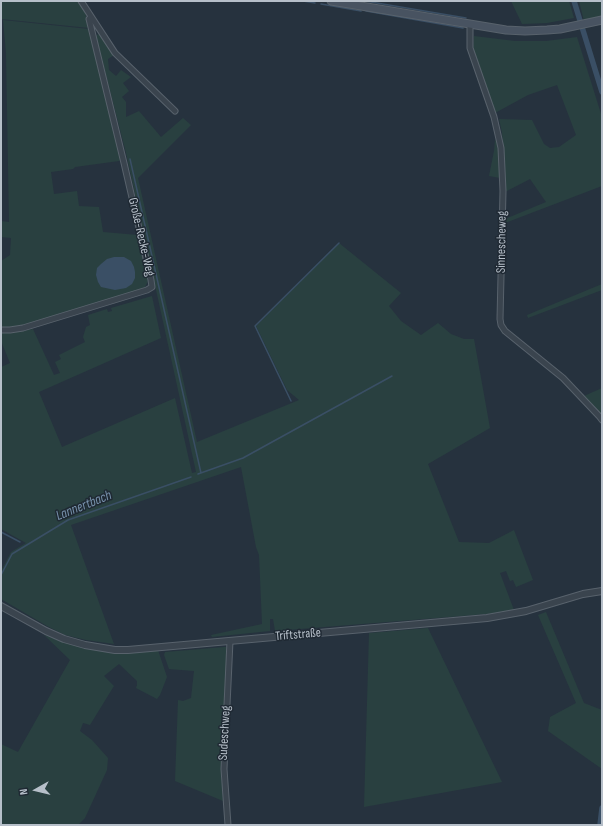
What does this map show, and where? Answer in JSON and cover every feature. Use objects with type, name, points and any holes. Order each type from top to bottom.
[{"type":"main road","points":[[331,1],[506,30],[547,30],[602,20]]},
{"type":"street","name":"Große-Recke-Weg","points":[[81,1],[115,53],[175,111]]},
{"type":"street","name":"Große-Recke-Weg","points":[[1,330],[23,328],[147,290],[152,287],[126,169],[93,34],[90,19],[92,18]]},
{"type":"street","name":"Sinnescheweg","points":[[470,24],[470,48],[494,117],[501,148],[503,191],[500,311],[501,325],[505,331],[563,378],[602,420]]},
{"type":"street","points":[[93,34],[100,30]]},
{"type":"street","name":"Triftstraße","points":[[1,606],[46,631],[64,639],[85,645],[115,650],[128,650],[487,618],[526,612],[583,594],[602,591]]},
{"type":"street","name":"Sudeschweg","points":[[228,825],[224,769],[230,641]]},
{"type":"green space","points":[[1,1],[79,1],[85,12],[89,28],[1,19]]},
{"type":"green space","points":[[511,1],[569,1],[574,18],[547,23],[522,24]]},
{"type":"green space","points":[[579,1],[602,1],[602,17],[584,21]]},
{"type":"green space","points":[[3,20],[89,29],[121,159],[119,161],[51,172],[54,194],[77,191],[79,206],[99,207],[103,232],[138,235],[148,281],[144,289],[24,326],[10,328],[1,328],[1,261],[10,255],[11,238],[1,237],[1,221],[9,222],[6,53]]},
{"type":"green space","points":[[99,34],[114,55],[108,59],[109,70],[116,76],[121,70],[131,77],[123,83],[129,91],[122,97],[126,102],[126,117],[139,111],[161,137],[183,118],[191,125],[138,178],[197,442],[299,400],[287,390],[256,326],[339,243],[401,293],[389,306],[401,321],[421,335],[438,323],[451,334],[464,339],[474,339],[490,428],[428,464],[459,542],[489,543],[514,530],[533,580],[516,587],[513,580],[510,581],[506,571],[500,573],[514,610],[487,614],[275,631],[273,619],[270,619],[270,631],[212,637],[211,635],[262,624],[259,555],[256,547],[241,467],[71,525],[114,644],[65,635],[1,599],[1,571],[11,552],[26,543],[1,529],[1,367],[10,363],[1,341],[1,333],[33,329],[54,375],[60,373],[55,362],[61,359],[59,355],[85,342],[83,337],[86,327],[90,325],[88,315],[107,309],[108,312],[112,311],[111,308],[152,296],[161,338],[39,392],[62,447],[175,398],[192,473],[196,472],[126,153],[96,36]]},
{"type":"green space","points":[[474,36],[515,41],[546,41],[577,37],[602,117],[602,186],[505,223],[505,219],[546,202],[530,179],[505,192],[502,133],[499,119],[532,120],[544,144],[550,148],[559,147],[576,135],[557,85],[528,95],[495,113],[473,48]]},
{"type":"green space","points":[[495,139],[499,148],[500,178],[489,176]]},
{"type":"green space","points":[[602,284],[602,290],[528,318],[527,315]]},
{"type":"green space","points":[[602,388],[602,417],[584,396]]},
{"type":"green space","points":[[546,612],[584,703],[602,710],[602,769],[548,731],[550,717],[576,703],[538,615]]},
{"type":"green space","points":[[428,628],[502,782],[364,807],[369,633]]},
{"type":"green space","points":[[44,635],[84,648],[114,653],[158,650],[167,677],[157,699],[136,688],[137,681],[119,664],[104,676],[114,686],[90,725],[83,723],[80,731],[92,740],[108,758],[107,770],[85,818],[78,825],[1,825],[1,744],[18,752],[70,660]]},
{"type":"green space","points":[[226,647],[221,768],[223,801],[175,781],[178,700],[183,701],[191,698],[194,671],[169,669],[164,655],[165,652]]},
{"type":"water","points":[[124,257],[131,261],[134,267],[135,278],[132,284],[126,288],[115,290],[101,287],[98,282],[96,275],[97,268],[107,259]]},
{"type":"waterway","points":[[303,1],[315,3]]},
{"type":"waterway","points":[[365,1],[466,18]]},
{"type":"waterway","points":[[574,1],[602,92]]},
{"type":"waterway","points":[[321,4],[361,11]]},
{"type":"waterway","points":[[366,11],[463,28]]},
{"type":"waterway","points":[[130,159],[201,473]]},
{"type":"waterway","points":[[291,401],[255,326],[339,243]]},
{"type":"waterway","name":"Lannertbach","points":[[198,474],[243,458],[392,376]]},
{"type":"waterway","name":"Lannertbach","points":[[1,575],[12,554],[68,520],[191,477]]},
{"type":"waterway","points":[[1,532],[20,542]]},
{"type":"waterway","points":[[600,825],[602,808]]}]
